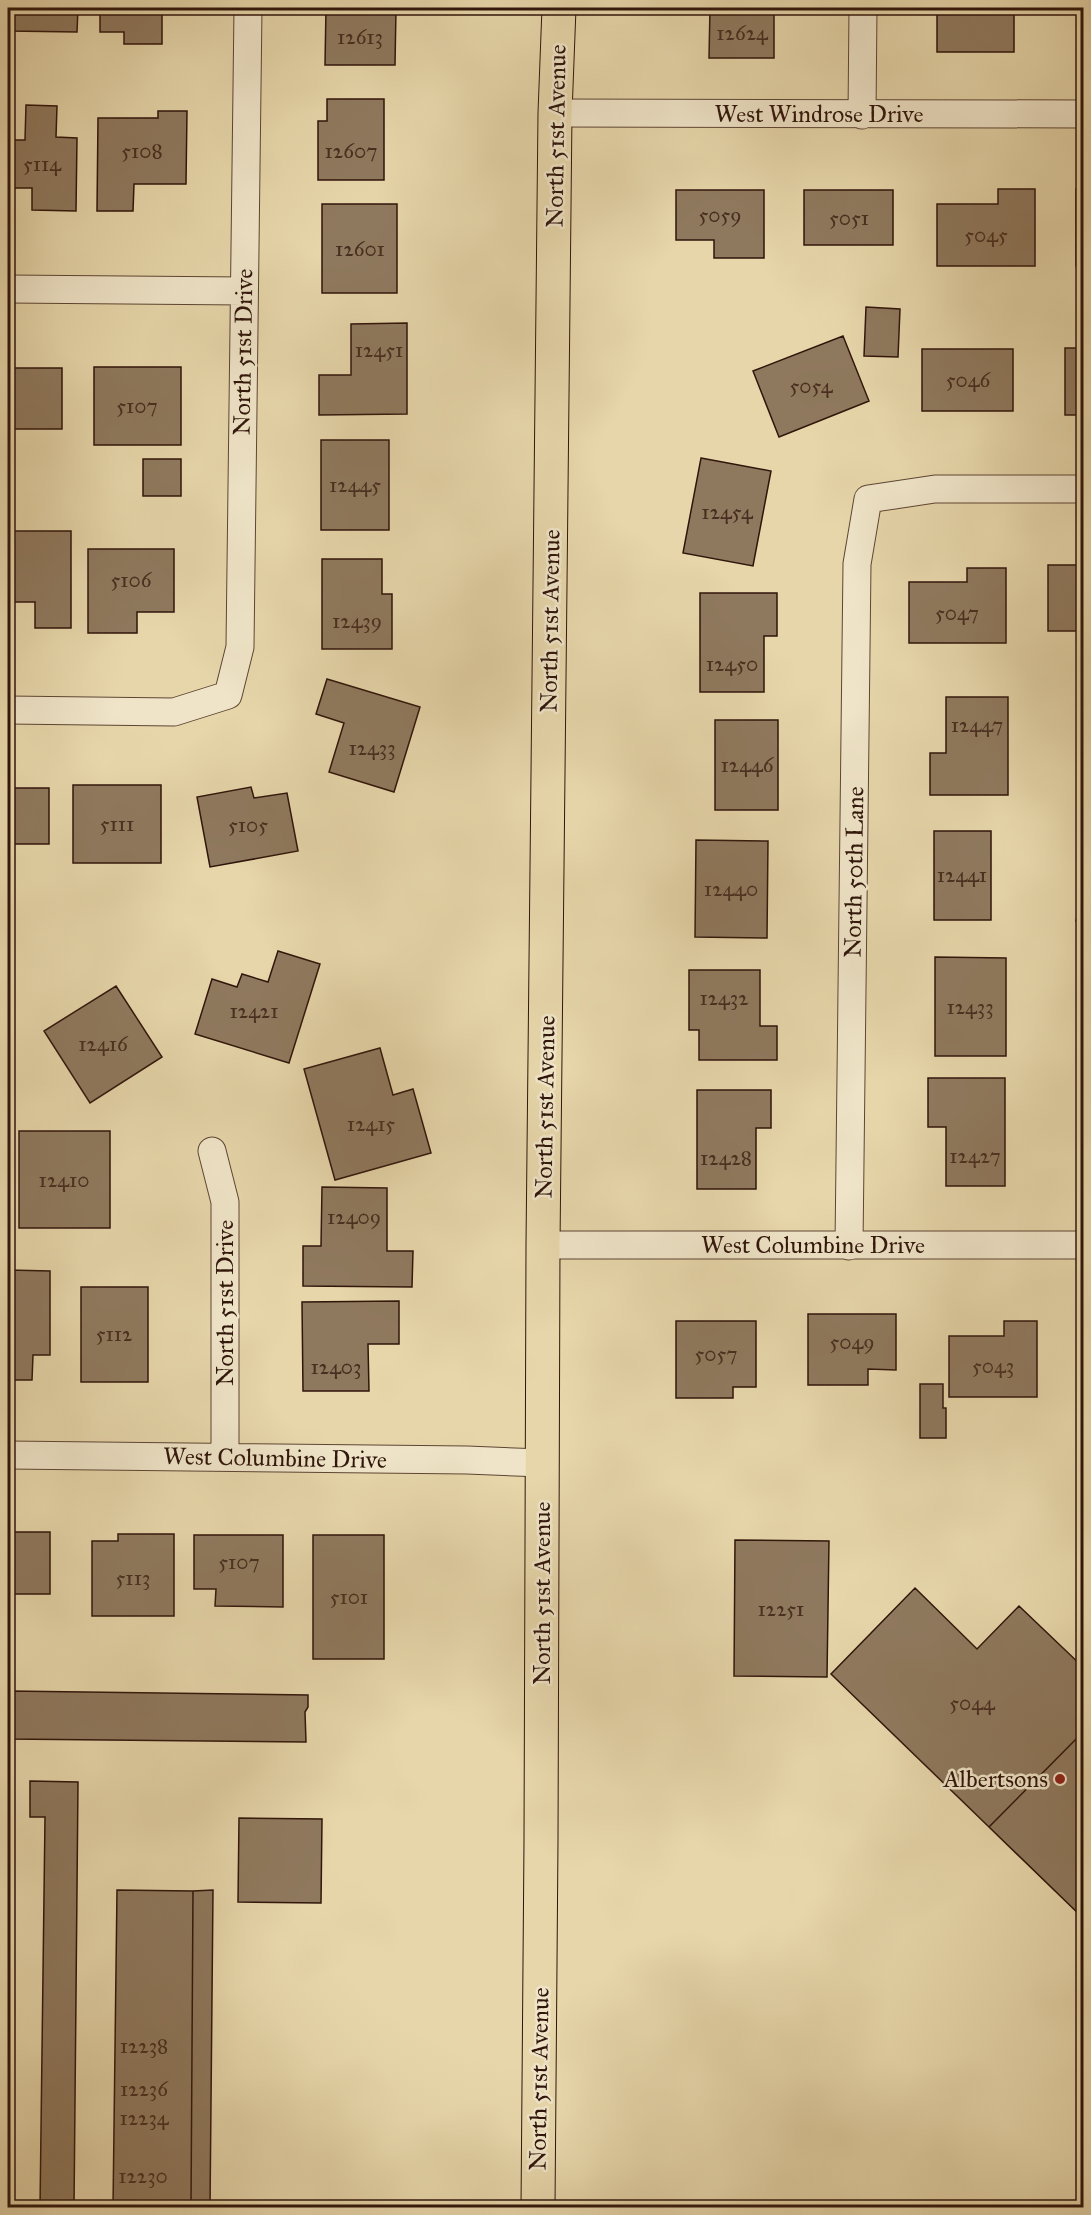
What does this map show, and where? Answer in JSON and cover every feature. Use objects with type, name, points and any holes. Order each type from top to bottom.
[{"type":"main road","name":"North 51st Avenue","points":[[538,2208],[543,1245],[555,113],[559,8]]},
{"type":"street","name":"North 51st Drive","points":[[8,710],[174,712],[228,695],[240,647],[248,8]]},
{"type":"street","points":[[862,115],[863,8]]},
{"type":"street","name":"West Windrose Drive","points":[[555,113],[1083,114]]},
{"type":"street","points":[[8,289],[244,291]]},
{"type":"street","name":"North 50th Lane","points":[[849,1246],[857,564],[868,499],[935,489],[1083,489]]},
{"type":"street","name":"North 51st Drive","points":[[212,1151],[225,1202],[225,1457]]},
{"type":"street","name":"West Columbine Drive","points":[[543,1245],[1083,1245]]},
{"type":"street","name":"West Columbine Drive","points":[[8,1455],[466,1460],[542,1463]]},
{"type":"building","points":[[8,8],[78,8],[77,32],[8,31]]},
{"type":"building","points":[[100,8],[187,8],[187,12],[162,12],[162,44],[124,44],[124,32],[100,32]]},
{"type":"building","points":[[326,8],[396,9],[395,65],[325,65]]},
{"type":"building","points":[[710,8],[774,8],[774,58],[709,58]]},
{"type":"building","points":[[937,8],[1014,8],[1014,52],[937,52]]},
{"type":"building","points":[[1079,8],[1084,8],[1084,25],[1079,25]]},
{"type":"building","points":[[327,99],[384,99],[384,180],[318,180],[318,121],[327,121]]},
{"type":"building","points":[[26,105],[57,106],[56,137],[77,138],[76,211],[32,210],[32,188],[8,188],[8,140],[25,140]]},
{"type":"building","points":[[158,111],[187,111],[186,184],[134,184],[133,211],[97,211],[98,118],[158,118]]},
{"type":"building","points":[[998,189],[1035,189],[1035,266],[937,266],[937,204],[998,204]]},
{"type":"building","points":[[1076,189],[1084,189],[1084,266],[1076,266]]},
{"type":"building","points":[[676,190],[764,190],[764,258],[714,258],[714,240],[676,240]]},
{"type":"building","points":[[804,190],[893,190],[893,245],[804,245]]},
{"type":"building","points":[[322,204],[397,204],[397,293],[322,293]]},
{"type":"building","points":[[866,307],[900,309],[898,357],[864,356]]},
{"type":"building","points":[[407,323],[407,414],[319,415],[319,375],[351,375],[351,324]]},
{"type":"building","points":[[843,336],[869,401],[779,437],[753,371]]},
{"type":"building","points":[[1065,348],[1084,348],[1084,415],[1065,415]]},
{"type":"building","points":[[922,349],[1013,349],[1013,411],[922,411]]},
{"type":"building","points":[[94,367],[181,367],[181,445],[94,445]]},
{"type":"building","points":[[8,368],[62,368],[62,429],[12,429],[12,440],[8,440]]},
{"type":"building","points":[[321,440],[389,440],[389,530],[321,530]]},
{"type":"building","points":[[701,458],[771,471],[753,566],[683,553]]},
{"type":"building","points":[[143,459],[181,459],[181,496],[143,496]]},
{"type":"building","points":[[8,531],[71,531],[71,628],[35,628],[35,602],[8,602]]},
{"type":"building","points":[[88,549],[174,549],[174,612],[137,612],[137,633],[88,633]]},
{"type":"building","points":[[322,559],[382,559],[382,594],[392,594],[392,649],[322,649]]},
{"type":"building","points":[[1048,565],[1084,565],[1084,631],[1048,631]]},
{"type":"building","points":[[967,568],[1006,568],[1006,643],[909,643],[909,582],[967,582]]},
{"type":"building","points":[[700,593],[777,593],[777,636],[764,636],[764,692],[700,692]]},
{"type":"building","points":[[327,679],[420,707],[394,792],[329,772],[344,723],[316,714]]},
{"type":"building","points":[[946,697],[1008,697],[1008,795],[930,795],[930,753],[946,753]]},
{"type":"building","points":[[715,720],[778,720],[778,810],[715,810]]},
{"type":"building","points":[[73,785],[161,785],[161,863],[73,863]]},
{"type":"building","points":[[251,787],[254,798],[287,793],[298,851],[210,867],[197,797]]},
{"type":"building","points":[[8,788],[49,788],[49,844],[8,844]]},
{"type":"building","points":[[934,831],[991,831],[991,920],[934,920]]},
{"type":"building","points":[[696,840],[768,841],[767,938],[695,937]]},
{"type":"building","points":[[1084,882],[1084,922],[1076,921]]},
{"type":"building","points":[[278,951],[320,964],[289,1063],[195,1034],[212,979],[237,987],[242,974],[268,982]]},
{"type":"building","points":[[935,957],[1006,958],[1006,1056],[935,1056]]},
{"type":"building","points":[[689,970],[760,970],[760,1026],[777,1026],[777,1060],[699,1060],[699,1030],[689,1030]]},
{"type":"building","points":[[116,986],[162,1057],[90,1103],[44,1031]]},
{"type":"building","points":[[380,1048],[393,1095],[413,1089],[431,1153],[335,1180],[304,1069]]},
{"type":"building","points":[[928,1078],[1005,1078],[1005,1186],[946,1186],[946,1127],[928,1127]]},
{"type":"building","points":[[697,1090],[771,1090],[771,1128],[756,1128],[756,1189],[697,1189]]},
{"type":"building","points":[[19,1131],[110,1131],[110,1228],[19,1228]]},
{"type":"building","points":[[322,1187],[387,1188],[387,1251],[413,1251],[412,1287],[303,1286],[303,1246],[321,1246]]},
{"type":"building","points":[[8,1270],[50,1271],[50,1355],[33,1355],[32,1380],[8,1380]]},
{"type":"building","points":[[81,1287],[148,1287],[148,1382],[81,1382]]},
{"type":"building","points":[[399,1301],[399,1344],[368,1344],[369,1391],[303,1391],[302,1302]]},
{"type":"building","points":[[808,1314],[896,1314],[896,1370],[868,1369],[868,1385],[808,1385]]},
{"type":"building","points":[[676,1321],[756,1321],[756,1387],[733,1387],[733,1398],[676,1398]]},
{"type":"building","points":[[1004,1321],[1037,1321],[1037,1397],[949,1397],[949,1336],[1004,1336]]},
{"type":"building","points":[[920,1384],[943,1384],[946,1438],[920,1438]]},
{"type":"building","points":[[8,1532],[50,1532],[50,1594],[8,1594]]},
{"type":"building","points":[[118,1534],[174,1534],[174,1616],[92,1616],[92,1541],[118,1541]]},
{"type":"building","points":[[194,1535],[283,1535],[283,1607],[215,1606],[216,1589],[194,1589]]},
{"type":"building","points":[[313,1535],[384,1535],[384,1659],[313,1659]]},
{"type":"building","points":[[735,1540],[829,1541],[827,1677],[734,1676]]},
{"type":"building","points":[[915,1588],[977,1649],[1019,1606],[1084,1668],[1084,1731],[989,1827],[831,1674]]},
{"type":"building","points":[[8,1691],[308,1695],[308,1707],[305,1712],[306,1742],[8,1739]]},
{"type":"building","name":"Albertsons","points":[[1084,1731],[1084,1919],[989,1827]]},
{"type":"building","points":[[30,1781],[78,1782],[74,2208],[40,2208],[45,1817],[30,1817]]},
{"type":"building","points":[[239,1818],[322,1819],[321,1903],[238,1902]]},
{"type":"building","points":[[117,1890],[193,1891],[191,2208],[113,2208]]},
{"type":"building","points":[[213,1890],[210,2208],[191,2208],[193,1891]]},
{"type":"place","name":"Albertsons","points":[[1060,1779]]}]
